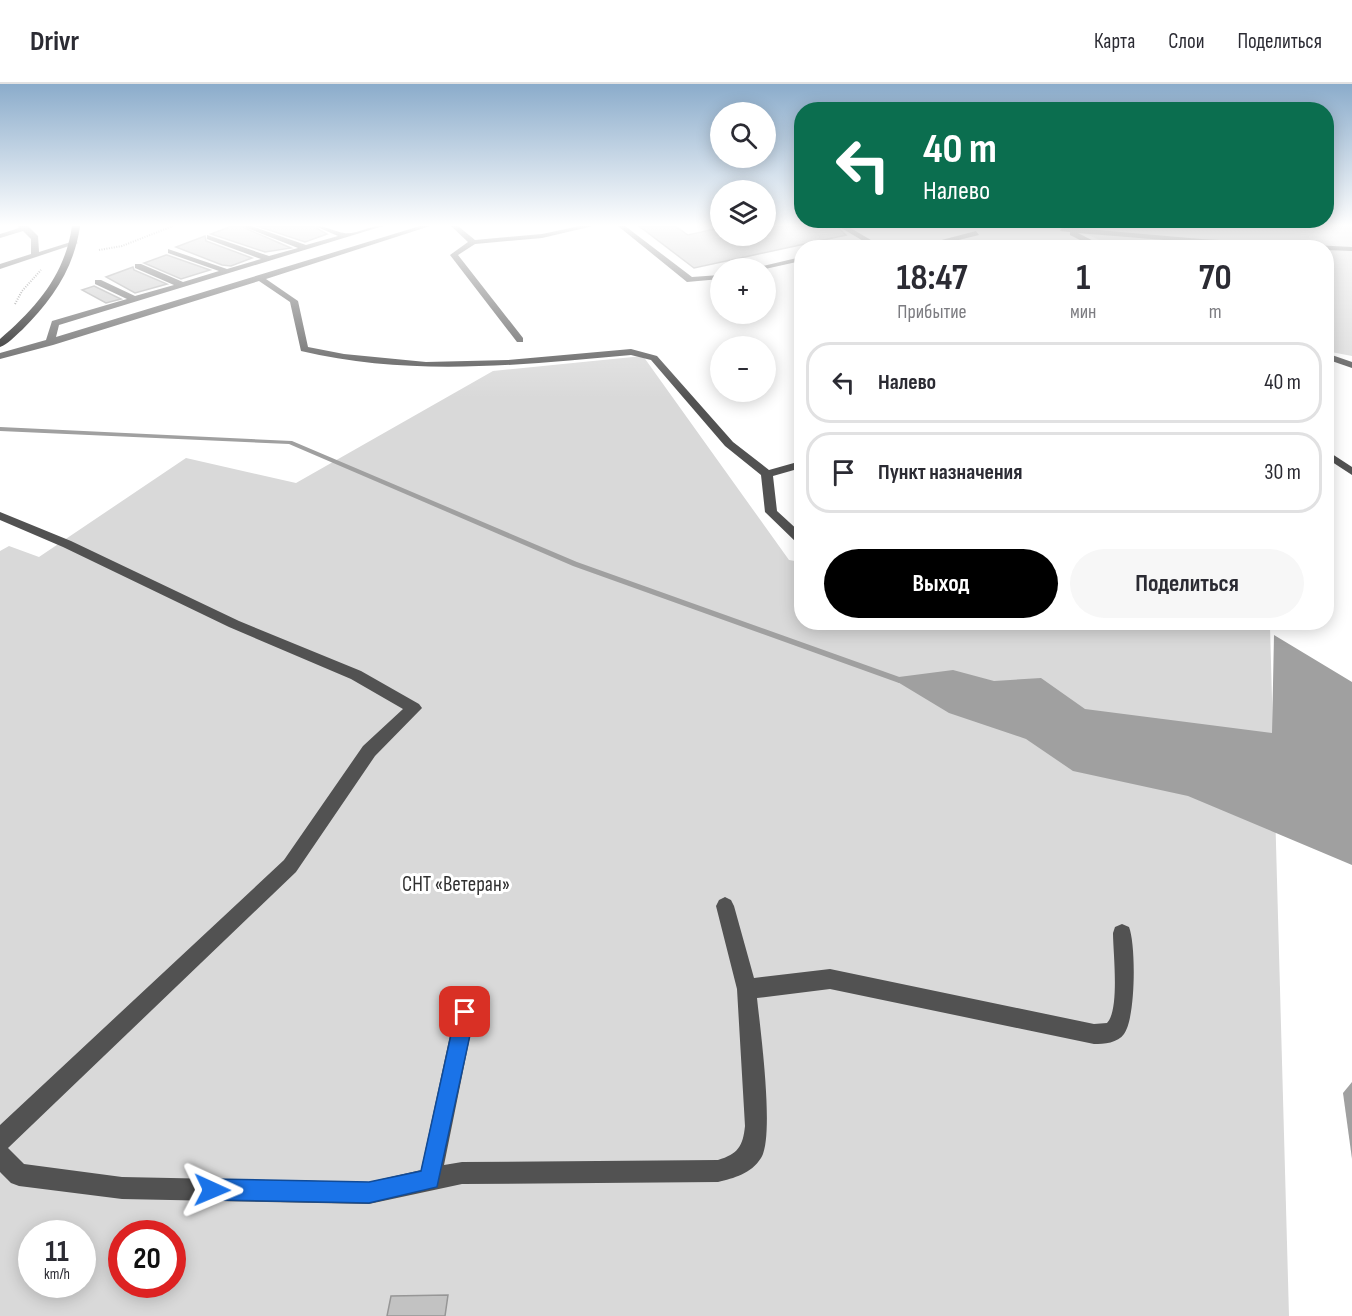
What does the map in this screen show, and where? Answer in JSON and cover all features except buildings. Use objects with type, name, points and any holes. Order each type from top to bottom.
[{"type":"main road","points":[[0,344],[57,283]]},
{"type":"street","points":[[102,283],[134,299]]},
{"type":"street","points":[[50,343],[55,323],[187,283]]},
{"type":"street","points":[[0,356],[50,343],[242,283]]},
{"type":"street","points":[[268,283],[294,301],[304,349],[323,354],[398,363],[486,365],[631,351],[644,353],[654,358],[729,444],[767,474],[771,512],[794,533]]},
{"type":"street","points":[[476,283],[520,340]]},
{"type":"street","points":[[1334,359],[1352,366]]},
{"type":"street","points":[[1334,459],[1352,472]]},
{"type":"street","points":[[767,474],[794,466]]},
{"type":"street","points":[[0,516],[67,544],[234,624],[356,675],[414,708],[369,751],[290,866],[0,1140]]},
{"type":"street","points":[[0,1156],[19,1175],[122,1188],[369,1193],[462,1173],[718,1170],[737,1166],[753,1151],[756,1126],[747,989],[725,906]]},
{"type":"street","points":[[747,989],[830,979],[1094,1034],[1109,1034],[1119,1026],[1122,1012],[1122,933]]},
{"type":"street","points":[[430,1180],[465,1012]]},
{"type":"path","points":[[15,305],[28,283]]},
{"type":"green space","points":[[1334,283],[1352,283],[1352,356],[1334,353]]},
{"type":"green space","name":"СНТ «Ветеран»","points":[[643,356],[789,560],[794,561],[794,630],[1270,630],[1289,1316],[0,1316],[0,551],[9,546],[39,557],[186,458],[296,483],[493,371]]},
{"type":"shaded area","points":[[1274,635],[1352,682],[1352,865],[1188,796],[1073,771],[1026,739],[949,713],[891,678],[953,670],[994,681],[1041,678],[1085,709],[1272,733]]},
{"type":"shaded area","points":[[1352,1082],[1352,1159],[1343,1093]]},
{"type":"waterway","points":[[0,429],[290,442],[575,564],[902,681]]},
{"type":"route","points":[[212,1190],[369,1193],[430,1180],[465,1012]]}]
